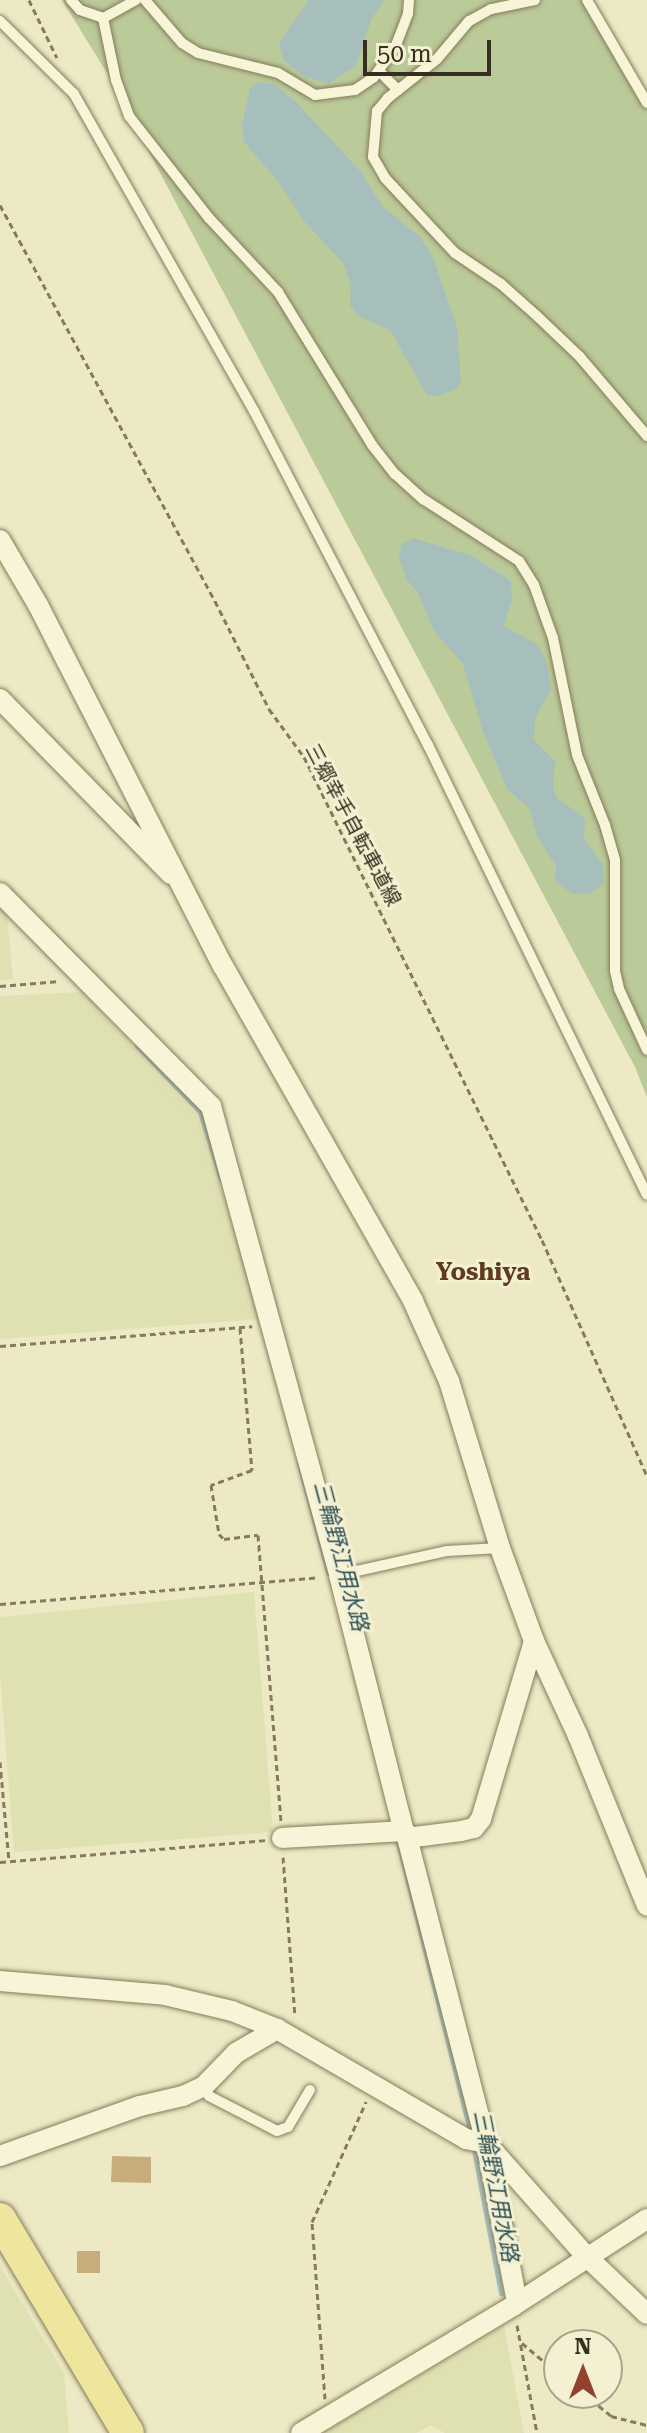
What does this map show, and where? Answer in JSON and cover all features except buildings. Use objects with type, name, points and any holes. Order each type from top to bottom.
[{"type":"main road","points":[[0,2219],[128,2433]]},
{"type":"street","points":[[0,540],[38,605],[279,1067],[413,1301],[449,1381],[500,1548],[534,1641],[578,1736],[647,1906]]},
{"type":"street","points":[[0,699],[143,849],[180,882]]},
{"type":"street","points":[[0,893],[211,1106],[339,1575],[486,2143],[515,2304]]},
{"type":"street","points":[[282,1838],[407,1834],[474,1828],[481,1819],[534,1641]]},
{"type":"street","points":[[0,1981],[165,1995],[232,2011],[277,2029],[466,2139],[486,2143],[586,2256],[647,2314]]},
{"type":"street","points":[[0,2156],[140,2106],[183,2096],[204,2086],[236,2053],[277,2029]]},
{"type":"street","points":[[301,2433],[515,2304],[647,2219]]},
{"type":"lane","points":[[71,0],[80,10],[103,18],[136,0]]},
{"type":"lane","points":[[145,0],[182,43],[198,53],[278,73],[315,95],[355,90],[379,71],[396,45],[409,0]]},
{"type":"lane","points":[[535,0],[491,9],[469,21],[437,59],[377,111],[372,135],[373,157],[385,178],[455,253],[501,284],[580,357],[647,436]]},
{"type":"lane","points":[[587,0],[647,103]]},
{"type":"lane","points":[[103,18],[116,80],[129,116],[209,218],[278,292],[372,445],[395,474],[423,499],[519,561],[534,585],[553,638],[577,755],[605,825],[615,861],[615,971],[619,989],[647,1050]]},
{"type":"lane","points":[[0,21],[74,94],[268,439],[428,745],[647,1195]]},
{"type":"lane","points":[[379,71],[398,90]]},
{"type":"lane","points":[[339,1575],[447,1551],[500,1548]]},
{"type":"lane","points":[[204,2086],[209,2096],[277,2131],[288,2127],[310,2090]]},
{"type":"path","points":[[29,0],[74,94]]},
{"type":"path","name":"三郷幸手自転車道線","points":[[0,205],[143,466],[269,709],[304,757],[528,1211],[647,1476]]},
{"type":"path","points":[[0,986],[87,979]]},
{"type":"path","points":[[0,1346],[271,1323]]},
{"type":"path","points":[[240,1328],[252,1470],[211,1485],[219,1534],[224,1539],[258,1535],[295,2039]]},
{"type":"path","points":[[0,1604],[339,1575]]},
{"type":"path","points":[[0,1762],[9,1861]]},
{"type":"path","points":[[0,1862],[282,1838]]},
{"type":"path","points":[[325,2419],[312,2222],[373,2086]]},
{"type":"path","points":[[515,2304],[537,2433]]},
{"type":"path","points":[[520,2342],[543,2361]]},
{"type":"path","points":[[602,2409],[611,2416],[647,2425]]},
{"type":"green space","points":[[62,0],[589,0],[647,103],[647,1097],[635,1067],[107,73]]},
{"type":"green space","points":[[0,907],[7,914],[13,979],[0,980]]},
{"type":"green space","points":[[82,992],[199,1116],[260,1319],[0,1339],[0,996]]},
{"type":"green space","points":[[254,1592],[273,1832],[14,1852],[0,1673],[0,1617]]},
{"type":"green space","points":[[0,2266],[64,2373],[69,2433],[0,2433]]},
{"type":"green space","points":[[504,2326],[524,2433],[445,2433],[431,2425],[416,2433],[323,2433]]},
{"type":"water","points":[[309,0],[384,0],[371,20],[356,65],[329,83],[305,77],[284,61],[279,43]]},
{"type":"water","points":[[258,82],[274,84],[296,102],[361,172],[383,207],[419,236],[432,255],[457,327],[461,382],[457,389],[437,396],[427,395],[390,330],[358,316],[350,305],[351,286],[343,263],[304,221],[278,181],[244,142],[242,125],[250,88]]},
{"type":"water","points":[[413,538],[472,556],[511,581],[512,599],[504,626],[538,645],[547,662],[551,689],[535,718],[534,740],[555,761],[553,788],[557,798],[585,818],[584,839],[603,864],[604,884],[590,893],[573,894],[555,881],[556,866],[538,838],[529,808],[507,789],[483,731],[463,664],[434,631],[418,593],[407,580],[399,558],[401,545]]},
{"type":"waterway","name":"三輪野江用水路","points":[[137,1046],[200,1112],[221,1180]]},
{"type":"waterway","name":"三輪野江用水路","points":[[299,1463],[328,1573]]},
{"type":"waterway","name":"三輪野江用水路","points":[[397,1838],[471,2135]]},
{"type":"waterway","name":"三輪野江用水路","points":[[473,2145],[501,2293]]},
{"type":"district","name":"Yoshiya","points":[[483,1273]]}]
